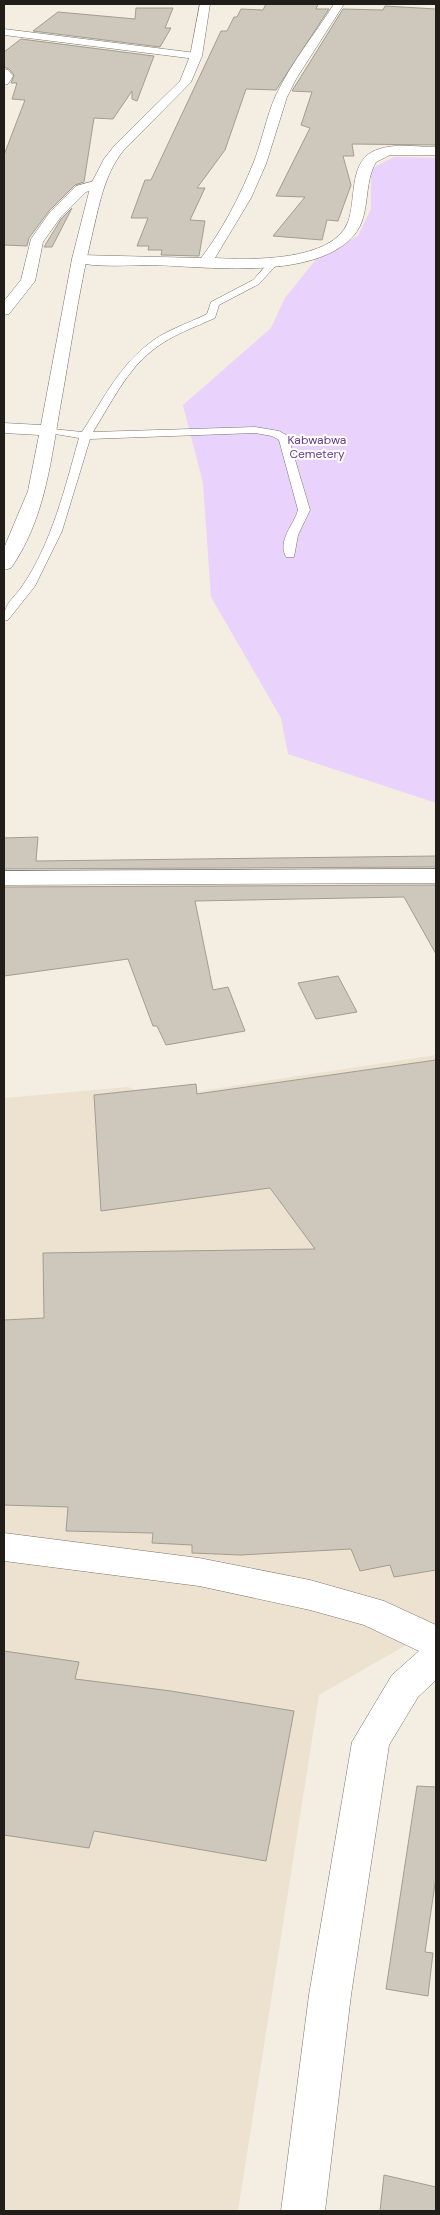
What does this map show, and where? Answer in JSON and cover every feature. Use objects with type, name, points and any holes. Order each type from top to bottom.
[{"type":"street","points":[[4,564],[18,538],[37,491],[79,259],[98,184],[110,159],[119,148],[185,82],[196,56],[205,4]]},
{"type":"street","points":[[205,262],[216,248],[244,198],[260,164],[281,97],[290,79],[321,34],[338,4]]},
{"type":"street","points":[[4,32],[196,56]]},
{"type":"street","points":[[4,72],[7,76],[4,82]]},
{"type":"street","points":[[79,259],[274,262],[302,258],[323,250],[341,240],[355,223],[362,182],[370,159],[375,155],[389,152],[436,151]]},
{"type":"street","points":[[4,311],[28,281],[36,242],[55,215],[81,189],[98,184]]},
{"type":"street","points":[[4,428],[47,430]]},
{"type":"street","points":[[4,878],[436,878]]},
{"type":"street","points":[[4,1547],[199,1572],[310,1595],[372,1612],[436,1642]]},
{"type":"street","points":[[303,2211],[330,1995],[370,1742],[404,1686],[436,1658]]},
{"type":"lane","points":[[4,617],[29,586],[56,530],[72,484],[85,436],[135,361],[150,347],[166,337],[212,316],[214,304],[256,282],[274,262]]},
{"type":"lane","points":[[47,430],[85,436],[255,430],[275,433],[284,438],[304,510],[302,520],[292,531],[288,543],[290,554]]},
{"type":"shaded area","points":[[436,1055],[436,1628],[319,1695],[238,2211],[4,2211],[4,1098],[128,1087],[155,1098]]},
{"type":"green space","name":"Kabwabwa Cemetery","points":[[394,157],[436,158],[436,803],[288,754],[281,718],[211,597],[203,483],[183,405],[271,328],[285,298],[318,257],[358,236],[371,209],[371,169]]},
{"type":"building","points":[[266,4],[318,4],[316,9],[329,9],[276,90],[246,89],[225,150],[197,188],[205,188],[190,220],[205,221],[199,256],[161,255],[162,250],[148,250],[149,246],[137,246],[148,218],[131,218],[145,180],[151,180],[221,31],[227,31],[234,17],[237,17],[241,9],[263,10]]},
{"type":"building","points":[[385,6],[436,9],[436,145],[352,144],[354,156],[343,156],[351,185],[338,221],[327,220],[322,240],[273,236],[305,197],[276,196],[310,128],[301,125],[312,92],[292,91],[343,9],[383,10]]},
{"type":"building","points":[[136,8],[173,8],[165,28],[171,28],[160,47],[33,31],[58,12],[135,19]]},
{"type":"building","points":[[21,39],[154,56],[137,101],[132,99],[132,91],[113,119],[94,118],[84,182],[75,185],[49,211],[29,238],[27,246],[4,245],[4,155],[25,100],[12,99],[17,83],[11,83],[14,75],[9,69],[4,67],[4,52]]},
{"type":"building","points":[[72,208],[52,247],[44,247],[61,219]]},
{"type":"building","points":[[38,837],[36,861],[436,856],[436,867],[4,869],[4,838]]},
{"type":"building","points":[[436,885],[436,954],[404,897],[195,901],[213,990],[228,987],[245,1031],[166,1045],[157,1026],[153,1026],[128,959],[4,976],[4,887]]},
{"type":"building","points":[[338,976],[357,1012],[316,1019],[298,983]]},
{"type":"building","points":[[436,1060],[436,1570],[394,1577],[390,1565],[360,1571],[351,1549],[240,1555],[192,1553],[192,1545],[152,1543],[153,1533],[66,1531],[68,1507],[4,1505],[4,1320],[44,1318],[43,1253],[315,1249],[270,1188],[101,1211],[94,1095],[196,1084],[197,1094]]},
{"type":"building","points":[[4,1651],[79,1662],[75,1679],[171,1691],[294,1711],[266,1861],[94,1831],[89,1848],[4,1835]]},
{"type":"building","points":[[417,1786],[436,1787],[436,1877],[425,1952],[433,1953],[428,1996],[386,1989]]},
{"type":"building","points":[[384,2175],[436,2187],[436,2211],[380,2211]]}]
